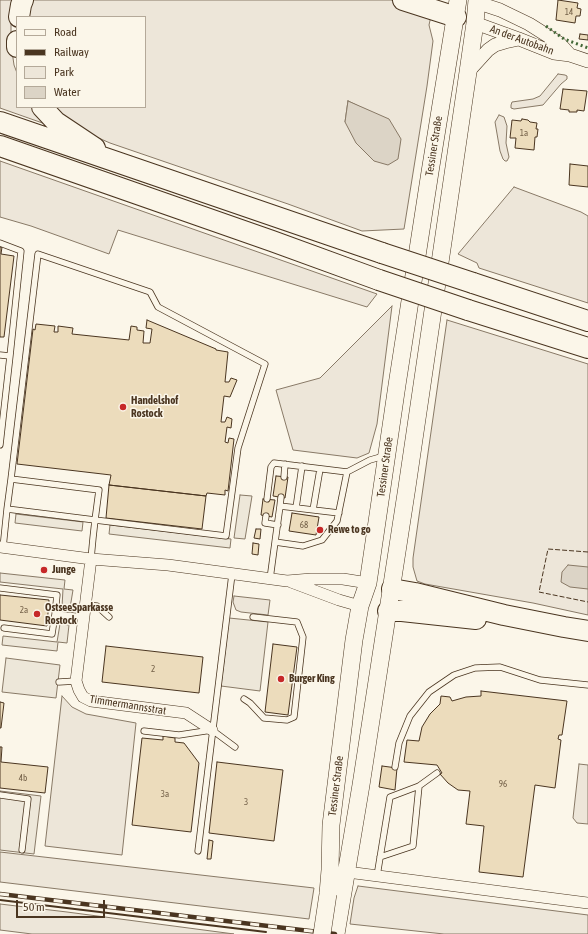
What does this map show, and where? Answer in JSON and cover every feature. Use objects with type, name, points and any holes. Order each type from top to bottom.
[{"type":"highway","points":[[19,16],[23,0]]},
{"type":"highway","points":[[403,0],[457,9]]},
{"type":"highway","points":[[43,108],[56,122],[114,161]]},
{"type":"highway","points":[[0,122],[588,322]]},
{"type":"highway","points":[[0,146],[379,280],[588,348]]},
{"type":"highway","points":[[392,589],[415,593],[504,615],[588,631]]},
{"type":"highway","points":[[388,611],[402,611],[564,627]]},
{"type":"main road","name":"Tessiner Straße","points":[[322,934],[342,871],[361,785],[392,589],[475,24],[474,1]]},
{"type":"main road","points":[[457,9],[475,24]]},
{"type":"main road","name":"Tessiner Straße","points":[[342,871],[331,825],[354,640],[360,606],[368,583],[429,180],[457,9]]},
{"type":"main road","points":[[368,583],[392,589]]},
{"type":"main road","points":[[360,606],[388,611]]},
{"type":"main road","name":"Tessiner Straße","points":[[335,895],[336,934]]},
{"type":"street","name":"An der Autobahn","points":[[474,1],[500,10],[529,24],[559,43],[570,55]]},
{"type":"street","name":"An der Autobahn","points":[[475,24],[520,39],[554,53],[570,55],[588,62]]},
{"type":"street","points":[[468,72],[488,50],[495,45],[520,39]]},
{"type":"street","points":[[1,547],[91,559],[168,566],[287,580],[343,579],[368,583]]},
{"type":"street","points":[[76,681],[91,559]]},
{"type":"street","points":[[287,580],[339,600],[360,606]]},
{"type":"street","name":"Timmermannsstrat","points":[[76,681],[83,697],[90,701],[186,713],[212,730]]},
{"type":"street","points":[[342,871],[377,877],[588,903]]},
{"type":"lane","points":[[0,243],[21,250],[0,445]]},
{"type":"lane","points":[[1,547],[11,479],[38,254],[150,292],[158,307],[265,364],[238,448],[226,536],[7,509]]},
{"type":"lane","points":[[0,355],[10,356]]},
{"type":"lane","points":[[267,499],[271,467],[274,463],[347,472],[370,460],[387,455]]},
{"type":"lane","points":[[284,477],[285,464]]},
{"type":"lane","points":[[296,508],[302,466]]},
{"type":"lane","points":[[313,510],[320,469]]},
{"type":"lane","points":[[275,542],[303,546],[322,540],[337,521],[347,472]]},
{"type":"lane","points":[[11,479],[98,490],[91,559]]},
{"type":"lane","points":[[270,578],[281,497]]},
{"type":"lane","points":[[280,506],[338,513]]},
{"type":"lane","points":[[266,516],[265,523],[278,525]]},
{"type":"lane","points":[[198,850],[232,574]]},
{"type":"lane","points":[[0,588],[57,595],[52,634],[4,628]]},
{"type":"lane","points":[[86,606],[97,606],[109,617]]},
{"type":"lane","points":[[55,614],[84,617]]},
{"type":"lane","points":[[244,699],[250,703],[264,718],[287,720],[294,717],[303,637],[297,622],[253,617]]},
{"type":"lane","points":[[395,767],[399,743],[410,716],[429,692],[454,675],[475,668],[500,667],[540,680],[588,685]]},
{"type":"lane","points":[[59,682],[76,681]]},
{"type":"lane","points":[[144,731],[179,735],[212,730],[235,747]]},
{"type":"lane","points":[[377,877],[390,797],[420,786],[437,773]]},
{"type":"lane","points":[[380,857],[413,846],[420,786]]},
{"type":"lane","points":[[0,795],[28,799],[22,850]]},
{"type":"green space","points":[[0,0],[16,0],[11,25],[11,44],[16,70],[16,108],[35,108],[51,126],[0,108]]},
{"type":"green space","points":[[29,0],[391,0],[431,16],[429,25],[433,41],[404,229],[362,231],[110,143],[78,129],[51,108],[146,108],[146,16],[24,16]],"holes":[[[348,101],[373,113],[345,122]]]},
{"type":"green space","points":[[558,74],[567,76],[567,79],[543,105],[514,109],[511,108],[512,102],[533,99],[540,96]]},
{"type":"green space","points":[[499,115],[504,117],[507,126],[506,143],[509,157],[507,161],[503,159],[500,151],[495,122]]},
{"type":"green space","points":[[0,161],[377,294],[367,307],[118,230],[109,254],[31,226],[0,217]]},
{"type":"green space","points":[[514,187],[588,216],[588,303],[479,268],[477,263],[458,254]]},
{"type":"green space","points":[[392,306],[377,424],[369,453],[357,458],[293,450],[276,390],[320,378]]},
{"type":"green space","points":[[447,320],[588,364],[588,615],[533,603],[425,584],[417,581],[413,567],[413,558]]},
{"type":"green space","points":[[234,596],[270,600],[268,615],[241,612],[236,610],[233,602]]},
{"type":"green space","points":[[62,696],[72,707],[86,714],[136,723],[122,855],[45,846]]},
{"type":"green space","points":[[579,764],[588,765],[588,824],[577,823],[573,818]]},
{"type":"green space","points":[[0,852],[314,888],[309,919],[0,882]]},
{"type":"green space","points":[[358,886],[588,915],[588,934],[444,934],[350,924],[354,898]]},
{"type":"green space","points":[[0,904],[234,934],[32,934],[0,930]]},
{"type":"shaded area","points":[[240,495],[252,496],[245,539],[234,538]]},
{"type":"shaded area","points":[[16,514],[83,522],[82,531],[15,523]]},
{"type":"shaded area","points":[[110,525],[231,539],[230,548],[109,534]]},
{"type":"shaded area","points":[[0,573],[65,580],[64,589],[73,590],[70,608],[62,607],[63,589],[0,582]]},
{"type":"shaded area","points":[[229,618],[268,622],[260,691],[221,686]]},
{"type":"shaded area","points":[[60,624],[69,625],[67,643],[58,642],[57,651],[2,645],[3,636],[57,642]]},
{"type":"shaded area","points":[[6,658],[60,665],[56,698],[2,692]]},
{"type":"shaded area","points":[[0,791],[41,796],[34,854],[0,850]]},
{"type":"water","points":[[348,101],[389,119],[401,139],[398,159],[388,165],[374,161],[356,143],[345,122]]},
{"type":"water","points":[[568,565],[588,567],[588,589],[570,587],[561,582],[562,572]]},
{"type":"building","points":[[558,0],[578,3],[577,8],[581,9],[580,16],[576,16],[575,23],[556,20]]},
{"type":"building","points":[[580,34],[588,35],[588,40],[579,39]]},
{"type":"building","points":[[563,89],[587,91],[584,111],[577,110],[577,112],[569,112],[569,110],[560,109]]},
{"type":"building","points":[[522,119],[537,123],[536,129],[538,129],[537,137],[535,137],[534,150],[515,148],[516,138],[510,138],[512,120],[521,121]]},
{"type":"building","points":[[570,164],[588,166],[588,187],[569,185]]},
{"type":"building","points":[[0,247],[2,247],[1,254],[14,256],[4,337],[0,337]]},
{"type":"building","name":"Handelshof Rostock","points":[[147,320],[216,350],[228,352],[225,382],[229,382],[231,378],[237,380],[230,397],[224,396],[221,422],[225,422],[227,417],[232,419],[231,428],[227,427],[225,442],[228,443],[229,438],[234,439],[228,491],[225,490],[225,495],[207,493],[206,496],[109,485],[111,475],[17,464],[33,329],[35,330],[36,324],[55,326],[54,332],[58,332],[58,326],[73,328],[72,334],[129,340],[131,326],[137,327],[137,330],[144,331],[143,343],[150,343],[152,329],[146,328]]},
{"type":"building","points":[[276,476],[288,477],[285,498],[273,496]]},
{"type":"building","points":[[109,485],[206,496],[202,529],[106,518]]},
{"type":"building","points":[[263,499],[275,500],[272,517],[261,515]]},
{"type":"building","points":[[292,513],[319,517],[316,535],[289,531]]},
{"type":"building","points":[[256,529],[261,529],[260,539],[254,538]]},
{"type":"building","points":[[253,543],[259,544],[258,555],[252,554]]},
{"type":"building","points":[[0,595],[49,600],[47,626],[0,620]]},
{"type":"building","name":"Burger King","points":[[273,644],[297,647],[288,715],[265,712]]},
{"type":"building","points":[[106,646],[203,657],[199,693],[102,682]]},
{"type":"building","points":[[481,691],[567,701],[562,735],[559,735],[558,739],[561,740],[555,788],[535,785],[523,877],[479,872],[484,826],[466,824],[470,791],[458,790],[448,783],[440,774],[442,773],[437,765],[404,762],[407,740],[419,741],[422,727],[430,714],[440,704],[441,696],[450,697],[452,701],[466,697],[481,696]]},
{"type":"building","points":[[0,702],[4,703],[1,728],[0,728]]},
{"type":"building","points":[[163,736],[175,738],[175,742],[184,743],[199,763],[191,832],[132,825],[142,738],[163,740]]},
{"type":"building","points":[[0,747],[2,747],[1,762],[48,767],[45,793],[0,788]]},
{"type":"building","points":[[217,762],[283,770],[274,841],[209,833]]},
{"type":"building","points":[[382,766],[397,768],[395,790],[379,787]]},
{"type":"building","points":[[209,840],[213,841],[211,859],[207,859]]},
{"type":"railway","points":[[0,894],[335,934]]},
{"type":"hedge","points":[[546,26],[564,39],[588,48]]},
{"type":"fence","points":[[588,552],[548,549],[539,592],[588,602]]},
{"type":"wall","points":[[0,900],[266,932]]},
{"type":"place","name":"Handelshof Rostock","points":[[123,407]]},
{"type":"place","name":"Rewe to go","points":[[320,530]]},
{"type":"place","name":"Junge","points":[[44,570]]},
{"type":"place","name":"OstseeSparkasse Rostock","points":[[37,614]]},
{"type":"place","name":"Burger King","points":[[281,679]]}]
